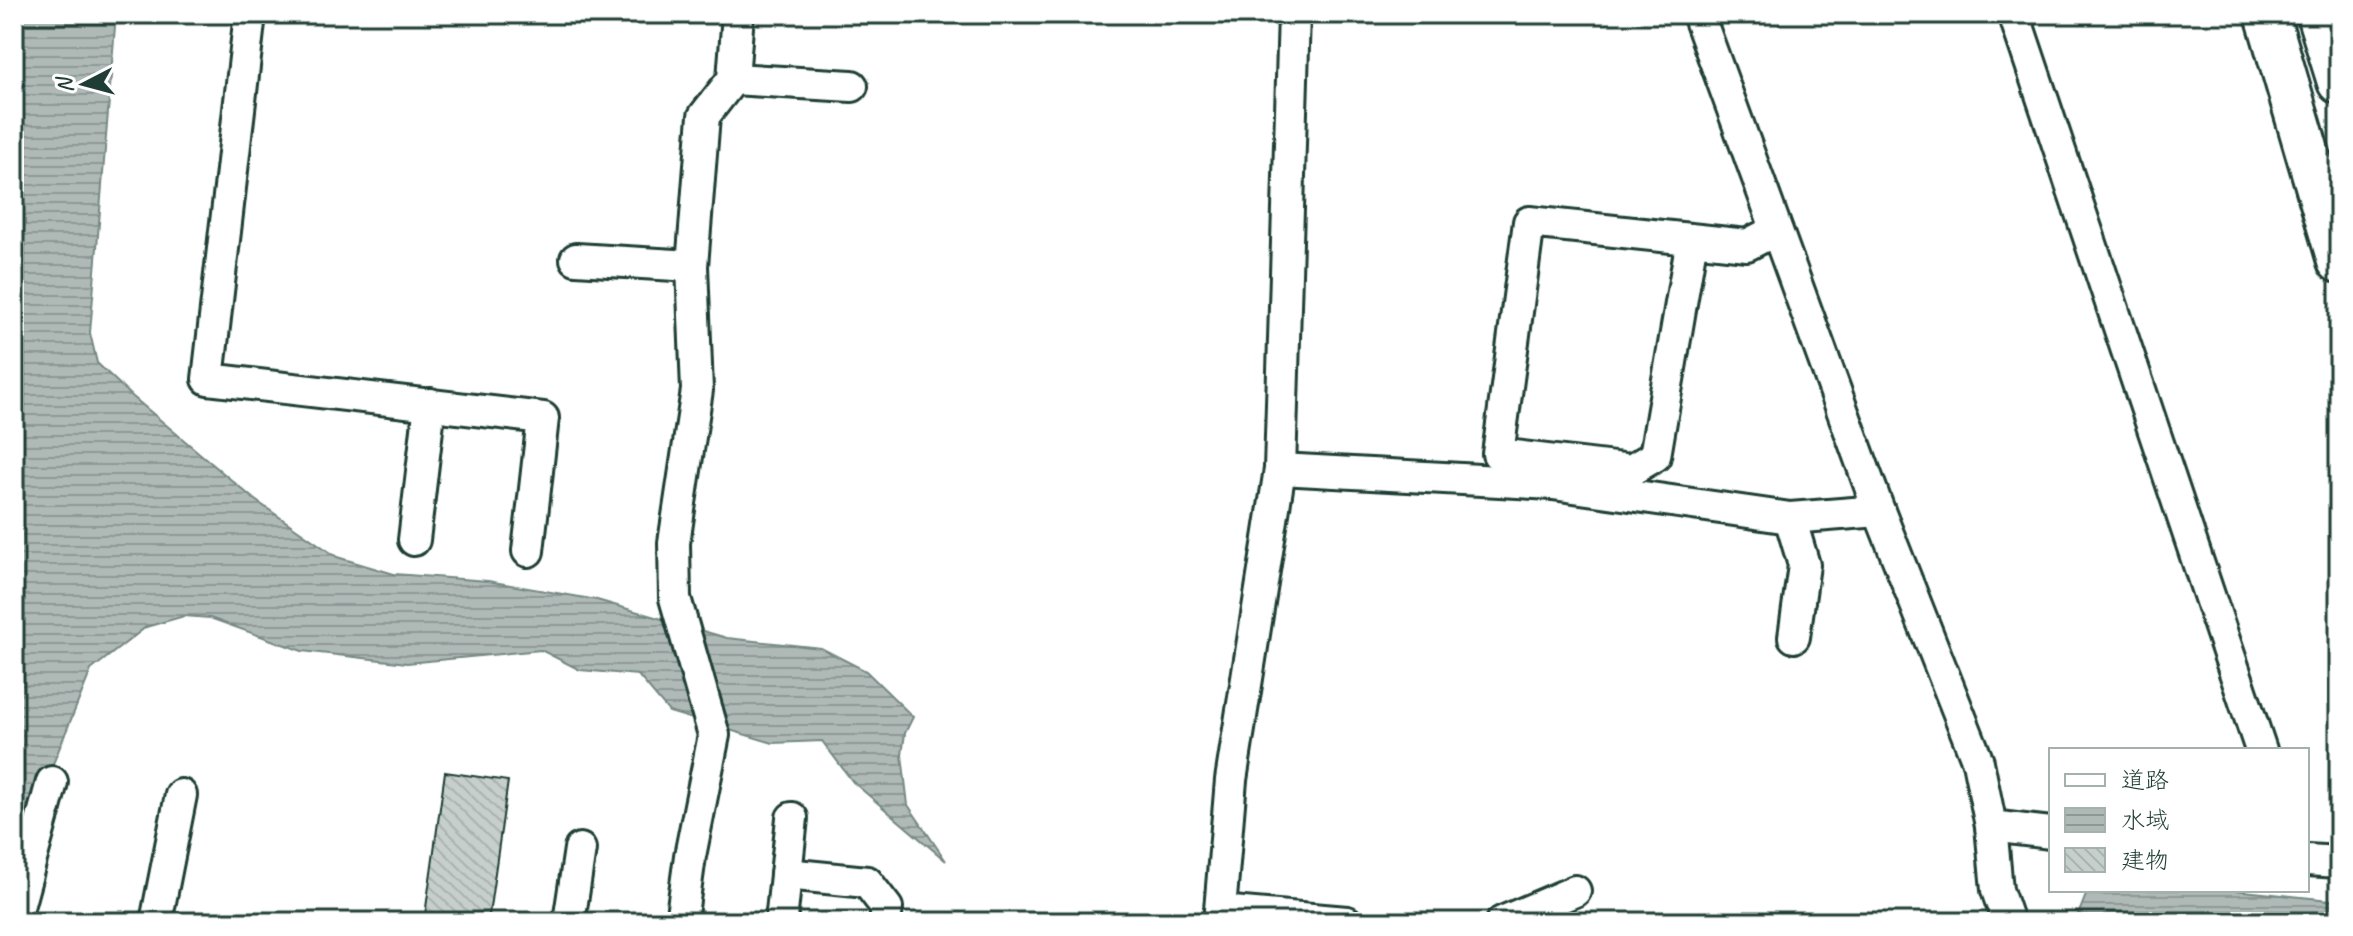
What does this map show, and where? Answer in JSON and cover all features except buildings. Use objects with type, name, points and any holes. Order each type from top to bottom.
[{"type":"main road","points":[[2267,14],[2339,261]]},
{"type":"main road","points":[[2318,14],[2339,82]]},
{"type":"street","points":[[250,14],[208,379],[543,418],[528,551]]},
{"type":"street","points":[[681,922],[690,856],[714,735],[675,598],[674,543],[697,390],[692,266],[704,116],[733,79],[738,14]]},
{"type":"street","points":[[1294,14],[1280,469],[1231,780],[1220,916],[1347,922]]},
{"type":"street","points":[[1698,14],[1879,511],[1978,762],[1991,826],[1997,890],[2008,922]]},
{"type":"street","points":[[2014,14],[2260,748]]},
{"type":"street","points":[[733,79],[852,86]]},
{"type":"street","points":[[1692,239],[1655,456],[1631,470],[1498,454],[1529,222],[1692,239],[1747,245],[1776,230]]},
{"type":"street","points":[[576,259],[692,266]]},
{"type":"street","points":[[414,540],[430,404]]},
{"type":"street","points":[[1280,469],[1553,484],[1790,518],[1879,511]]},
{"type":"street","points":[[1790,518],[1804,565],[1794,637]]},
{"type":"street","points":[[14,922],[52,782]]},
{"type":"street","points":[[156,922],[181,795]]},
{"type":"street","points":[[781,922],[792,818]]},
{"type":"street","points":[[1991,826],[2049,833]]},
{"type":"street","points":[[569,922],[580,849]]},
{"type":"street","points":[[2309,860],[2339,862]]},
{"type":"street","points":[[786,874],[867,882],[887,908],[885,922]]},
{"type":"street","points":[[1504,922],[1575,891]]},
{"type":"water","points":[[14,14],[116,14],[90,333],[97,363],[133,397],[255,500],[337,557],[394,574],[488,581],[597,600],[727,638],[821,648],[866,671],[913,717],[905,733],[902,755],[908,805],[946,861],[853,782],[822,741],[773,743],[669,712],[638,675],[580,670],[541,650],[407,663],[302,651],[210,618],[184,616],[146,627],[91,670],[40,796],[14,887]]},
{"type":"water","points":[[2087,892],[2253,892],[2339,901],[2339,922],[2080,922],[2078,915]]}]
